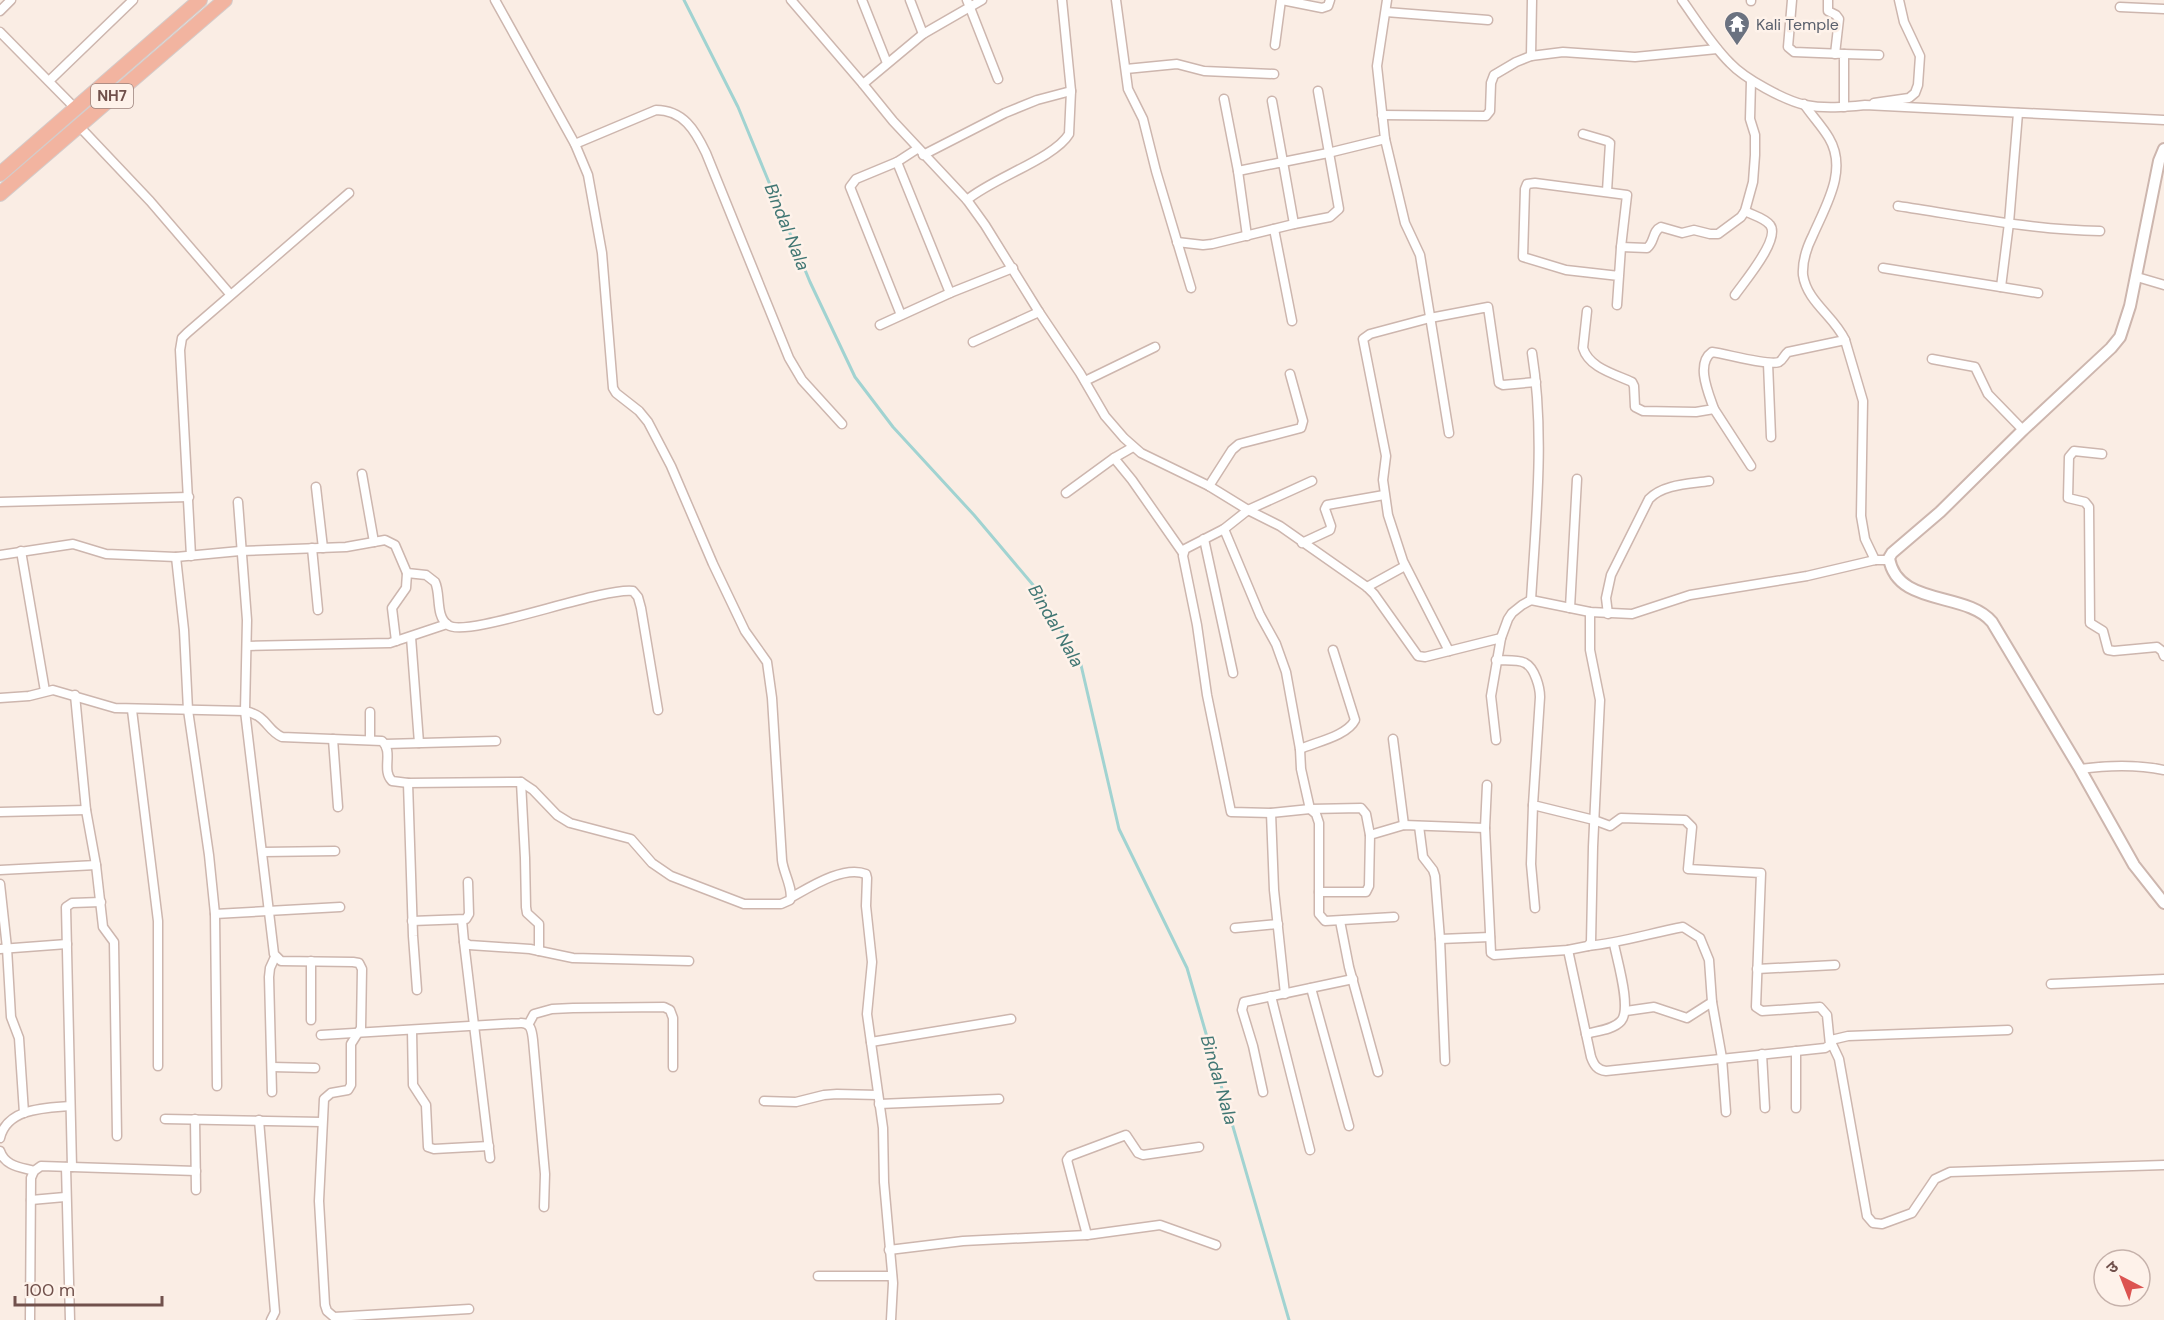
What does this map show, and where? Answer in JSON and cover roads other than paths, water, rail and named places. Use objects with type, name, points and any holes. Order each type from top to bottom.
[{"type":"highway","name":"NH7","points":[[0,174],[200,0]]},
{"type":"highway","name":"NH7","points":[[0,194],[225,0]]},
{"type":"street","points":[[0,11],[11,0]]},
{"type":"street","points":[[49,81],[133,0]]},
{"type":"street","points":[[495,0],[575,144],[588,175],[602,253],[613,388],[648,422],[671,466],[713,564],[746,631],[767,662],[772,698],[782,860],[792,897]]},
{"type":"street","points":[[791,0],[920,152],[966,200],[1013,268],[1105,416],[1133,447],[1280,526],[1367,587],[1418,656],[1425,657],[1501,638]]},
{"type":"street","points":[[862,0],[887,63]]},
{"type":"street","points":[[910,0],[923,34]]},
{"type":"street","points":[[863,84],[923,34],[968,3],[982,0]]},
{"type":"street","points":[[966,200],[982,188],[1040,158],[1065,140],[1070,130],[1071,91],[1062,0]]},
{"type":"street","points":[[1116,0],[1128,90],[1143,119],[1191,288]]},
{"type":"street","points":[[1275,45],[1281,0],[1322,8],[1328,6],[1330,0]]},
{"type":"street","points":[[1387,0],[1377,66],[1385,139],[1405,223],[1420,255],[1449,433]]},
{"type":"street","points":[[1531,56],[1532,0]]},
{"type":"street","points":[[1683,0],[1717,49],[1731,64],[1751,81],[1804,105],[1844,107],[1865,105],[2164,120]]},
{"type":"street","points":[[1792,0],[1789,49],[1794,52],[1879,55]]},
{"type":"street","points":[[1828,0],[1829,12],[1836,15],[1839,20],[1835,54]]},
{"type":"street","points":[[1865,105],[1909,98],[1917,89],[1920,56],[1904,22],[1899,0]]},
{"type":"street","points":[[968,3],[998,79]]},
{"type":"street","points":[[2120,7],[2164,9]]},
{"type":"street","points":[[1386,12],[1488,20]]},
{"type":"street","points":[[0,32],[75,108]]},
{"type":"street","points":[[1382,115],[1486,116],[1490,111],[1491,83],[1494,75],[1531,56],[1563,52],[1635,57],[1717,49]]},
{"type":"street","points":[[1844,54],[1844,107]]},
{"type":"street","points":[[1126,69],[1177,64],[1204,72],[1274,74]]},
{"type":"street","points":[[1621,247],[1647,248],[1651,245],[1655,231],[1661,227],[1682,233],[1694,230],[1718,234],[1741,217],[1745,211],[1753,182],[1755,155],[1755,135],[1750,119],[1751,81]]},
{"type":"street","points":[[901,315],[850,192],[850,187],[856,179],[1005,113],[1037,100],[1071,91]]},
{"type":"street","points":[[1177,242],[1203,245],[1330,217],[1339,209],[1318,91]]},
{"type":"street","points":[[1224,99],[1238,171],[1247,236]]},
{"type":"street","points":[[1272,101],[1294,224]]},
{"type":"street","points":[[1804,105],[1829,139],[1836,165],[1834,187],[1805,252],[1803,276],[1809,294],[1845,340],[1863,401],[1861,516],[1865,539],[1875,560]]},
{"type":"street","points":[[575,144],[656,110],[669,112],[688,123],[706,153],[789,357],[802,380],[842,424]]},
{"type":"street","points":[[2001,287],[2018,112]]},
{"type":"street","points":[[78,125],[150,201],[230,294]]},
{"type":"street","points":[[1583,134],[1610,143],[1607,191]]},
{"type":"street","points":[[1238,171],[1385,139]]},
{"type":"street","points":[[2164,149],[2159,161],[2126,322],[2116,342],[1940,512],[1892,553],[1890,560],[1897,575],[1915,591],[1975,608],[1986,615],[2080,769],[2134,864],[2147,884],[2164,903]]},
{"type":"street","points":[[897,162],[950,293]]},
{"type":"street","points":[[1617,305],[1619,276],[1621,247],[1628,196],[1607,191],[1527,184],[1522,254],[1526,259],[1566,270],[1619,276]]},
{"type":"street","points":[[190,556],[180,344],[187,333],[230,294],[349,193]]},
{"type":"street","points":[[1898,206],[2065,231],[2100,231]]},
{"type":"street","points":[[1735,295],[1767,249],[1773,236],[1772,227],[1768,222],[1745,211]]},
{"type":"street","points":[[1274,229],[1292,321]]},
{"type":"street","points":[[1883,267],[2038,293]]},
{"type":"street","points":[[880,325],[950,293],[1013,268]]},
{"type":"street","points":[[2136,277],[2164,285]]},
{"type":"street","points":[[1449,651],[1405,566],[1388,515],[1383,480],[1386,456],[1363,339],[1370,334],[1430,318],[1488,307],[1499,383],[1503,385],[1536,382]]},
{"type":"street","points":[[1587,311],[1583,351],[1598,366],[1632,382],[1637,408],[1643,411],[1696,412],[1714,409]]},
{"type":"street","points":[[973,342],[1039,312]]},
{"type":"street","points":[[1751,466],[1714,409],[1705,379],[1704,367],[1709,354],[1729,354],[1768,363],[1780,362],[1788,352],[1845,340]]},
{"type":"street","points":[[1085,381],[1155,347]]},
{"type":"street","points":[[1532,353],[1536,382],[1539,456],[1532,600]]},
{"type":"street","points":[[1932,359],[1975,367],[1988,394],[2023,430]]},
{"type":"street","points":[[1768,363],[1771,437]]},
{"type":"street","points":[[1209,486],[1232,450],[1239,444],[1301,428],[1302,421],[1290,374]]},
{"type":"street","points":[[1066,493],[1133,447]]},
{"type":"street","points":[[2102,454],[2074,451],[2069,457],[2068,498],[2085,502],[2089,507],[2090,623],[2103,631],[2108,650],[2157,647],[2164,656]]},
{"type":"street","points":[[1114,458],[1183,553],[1197,624],[1207,695],[1231,812],[1271,813],[1310,809],[1361,808],[1366,814],[1370,835],[1370,886],[1366,892],[1319,892]]},
{"type":"street","points":[[362,474],[374,542]]},
{"type":"street","points":[[1570,608],[1576,479]]},
{"type":"street","points":[[1183,553],[1224,529],[1248,510],[1312,481]]},
{"type":"street","points":[[1608,614],[1606,598],[1611,575],[1649,499],[1659,491],[1709,481]]},
{"type":"street","points":[[316,487],[323,548]]},
{"type":"street","points":[[1302,543],[1330,530],[1331,526],[1325,509],[1327,506],[1384,495]]},
{"type":"street","points":[[0,502],[189,497]]},
{"type":"street","points":[[238,502],[248,646],[245,711],[275,957],[269,977],[272,1092]]},
{"type":"street","points":[[1224,529],[1283,663],[1300,749],[1301,769],[1310,809],[1316,814],[1319,823],[1319,914],[1328,922],[1394,917]]},
{"type":"street","points":[[1204,539],[1233,673]]},
{"type":"street","points":[[0,555],[73,544],[106,554],[176,557],[240,550],[345,547],[385,540],[392,542],[398,550],[407,573],[406,588],[392,608],[396,641]]},
{"type":"street","points":[[312,548],[318,610]]},
{"type":"street","points":[[21,551],[45,691]]},
{"type":"street","points":[[176,557],[184,630],[188,710],[206,832],[215,914],[217,1086]]},
{"type":"street","points":[[1496,740],[1491,696],[1501,638],[1512,613],[1532,600],[1608,614],[1641,612],[1690,595],[1807,576],[1875,560],[1890,560]]},
{"type":"street","points":[[1367,587],[1405,566]]},
{"type":"street","points":[[407,573],[426,575],[435,582],[440,609],[447,624],[454,627],[482,625],[589,599],[633,591],[638,597],[641,608],[658,710]]},
{"type":"street","points":[[1588,946],[1591,942],[1600,700],[1589,640],[1590,612]]},
{"type":"street","points":[[248,646],[390,643],[447,624]]},
{"type":"street","points":[[411,637],[419,743]]},
{"type":"street","points":[[1300,749],[1340,733],[1351,726],[1355,720],[1333,650]]},
{"type":"street","points":[[1496,660],[1525,663],[1539,687],[1531,864],[1535,908]]},
{"type":"street","points":[[0,698],[29,696],[45,691],[63,692],[107,707],[132,710],[245,711],[262,718],[274,732],[282,737],[370,740],[382,741],[386,744],[495,741]]},
{"type":"street","points":[[75,695],[86,810],[96,864],[103,927],[114,942],[117,1136]]},
{"type":"street","points":[[132,710],[158,921],[159,1066]]},
{"type":"street","points":[[370,712],[370,740]]},
{"type":"street","points":[[333,739],[338,807]]},
{"type":"street","points":[[1393,739],[1404,825]]},
{"type":"street","points":[[386,744],[388,778],[392,781],[408,783],[521,782],[533,790],[557,815],[570,823],[631,839],[652,863],[670,876],[744,904],[781,904],[828,877],[859,872],[866,874],[872,962],[867,1014],[883,1128],[892,1276],[891,1320]]},
{"type":"street","points":[[2080,769],[2106,765],[2132,765],[2164,770]]},
{"type":"street","points":[[521,782],[525,907],[539,924],[539,951]]},
{"type":"street","points":[[408,783],[412,921],[417,990]]},
{"type":"street","points":[[1487,785],[1485,828],[1490,951],[1494,955],[1569,950],[1614,944],[1683,927],[1700,938],[1709,960],[1712,1002],[1722,1058],[1726,1112]]},
{"type":"street","points":[[1533,805],[1610,826],[1621,818],[1686,820],[1692,827],[1688,869],[1761,873],[1755,1004],[1757,1009],[1820,1007],[1826,1012],[1831,1041],[1839,1059],[1868,1216],[1873,1222],[1882,1224],[1912,1213],[1935,1179],[1950,1172],[2164,1165]]},
{"type":"street","points":[[0,813],[86,810]]},
{"type":"street","points":[[1271,813],[1285,994]]},
{"type":"street","points":[[1370,835],[1404,825],[1485,828]]},
{"type":"street","points":[[1419,826],[1423,857],[1435,876],[1445,1061]]},
{"type":"street","points":[[263,852],[335,851]]},
{"type":"street","points":[[0,870],[96,864]]},
{"type":"street","points":[[412,921],[462,920],[468,917],[468,882]]},
{"type":"street","points":[[0,884],[3,949],[11,1017],[19,1038],[24,1113]]},
{"type":"street","points":[[70,1320],[65,1197],[69,1167],[70,1106],[67,905],[101,902]]},
{"type":"street","points":[[215,914],[340,907]]},
{"type":"street","points":[[462,920],[490,1158]]},
{"type":"street","points":[[1340,921],[1378,1072]]},
{"type":"street","points":[[1235,928],[1278,924]]},
{"type":"street","points":[[1440,939],[1490,937]]},
{"type":"street","points":[[464,942],[470,945],[539,951],[573,958],[689,961]]},
{"type":"street","points":[[3,949],[67,944]]},
{"type":"street","points":[[1586,1034],[1615,1025],[1620,1022],[1626,1011],[1614,944]]},
{"type":"street","points":[[1569,950],[1593,1064],[1600,1070],[1825,1048],[1830,1045],[1831,1041],[1848,1036],[2008,1030]]},
{"type":"street","points":[[275,957],[280,961],[354,962],[361,966],[360,1032],[351,1044],[350,1087],[325,1097],[322,1122],[319,1201],[327,1311],[334,1317],[354,1318],[469,1309]]},
{"type":"street","points":[[311,961],[311,1020]]},
{"type":"street","points":[[1757,969],[1835,965]]},
{"type":"street","points":[[1263,1092],[1242,1007],[1245,1001],[1353,979]]},
{"type":"street","points":[[2051,984],[2164,979]]},
{"type":"street","points":[[1311,988],[1348,1126]]},
{"type":"street","points":[[1271,996],[1310,1150]]},
{"type":"street","points":[[1626,1011],[1654,1007],[1687,1018],[1712,1002]]},
{"type":"street","points":[[528,1025],[534,1014],[552,1009],[668,1008],[673,1018],[673,1067]]},
{"type":"street","points":[[871,1042],[1011,1019]]},
{"type":"street","points":[[321,1035],[520,1023],[528,1025],[532,1031],[544,1165],[544,1207]]},
{"type":"street","points":[[412,1030],[413,1085],[426,1105],[428,1147],[434,1149],[489,1146]]},
{"type":"street","points":[[1796,1051],[1796,1108]]},
{"type":"street","points":[[1762,1054],[1765,1108]]},
{"type":"street","points":[[272,1067],[315,1068]]},
{"type":"street","points":[[764,1101],[796,1102],[831,1094],[879,1100],[999,1099]]},
{"type":"street","points":[[0,1138],[8,1122],[24,1113],[37,1108],[70,1106]]},
{"type":"street","points":[[165,1119],[322,1122]]},
{"type":"street","points":[[195,1119],[196,1190]]},
{"type":"street","points":[[259,1120],[275,1311],[271,1320]]},
{"type":"street","points":[[1087,1235],[1067,1167],[1070,1156],[1126,1135],[1138,1153],[1143,1155],[1200,1148]]},
{"type":"street","points":[[0,1151],[8,1162],[34,1171]]},
{"type":"street","points":[[30,1320],[31,1178],[34,1171],[41,1166],[196,1171]]},
{"type":"street","points":[[31,1200],[65,1197]]},
{"type":"street","points":[[889,1250],[963,1241],[1087,1235],[1160,1225],[1216,1245]]},
{"type":"street","points":[[818,1276],[892,1276]]},
{"type":"street","points":[[448,1310],[448,1320]]},
{"type":"waterway","name":"Bindal Nala","points":[[684,0],[738,107],[810,282],[855,377],[893,427],[974,515],[1039,592],[1081,665],[1119,829],[1187,968],[1289,1320]]},
{"type":"place","name":"Kali Temple","points":[[1737,47]]}]
